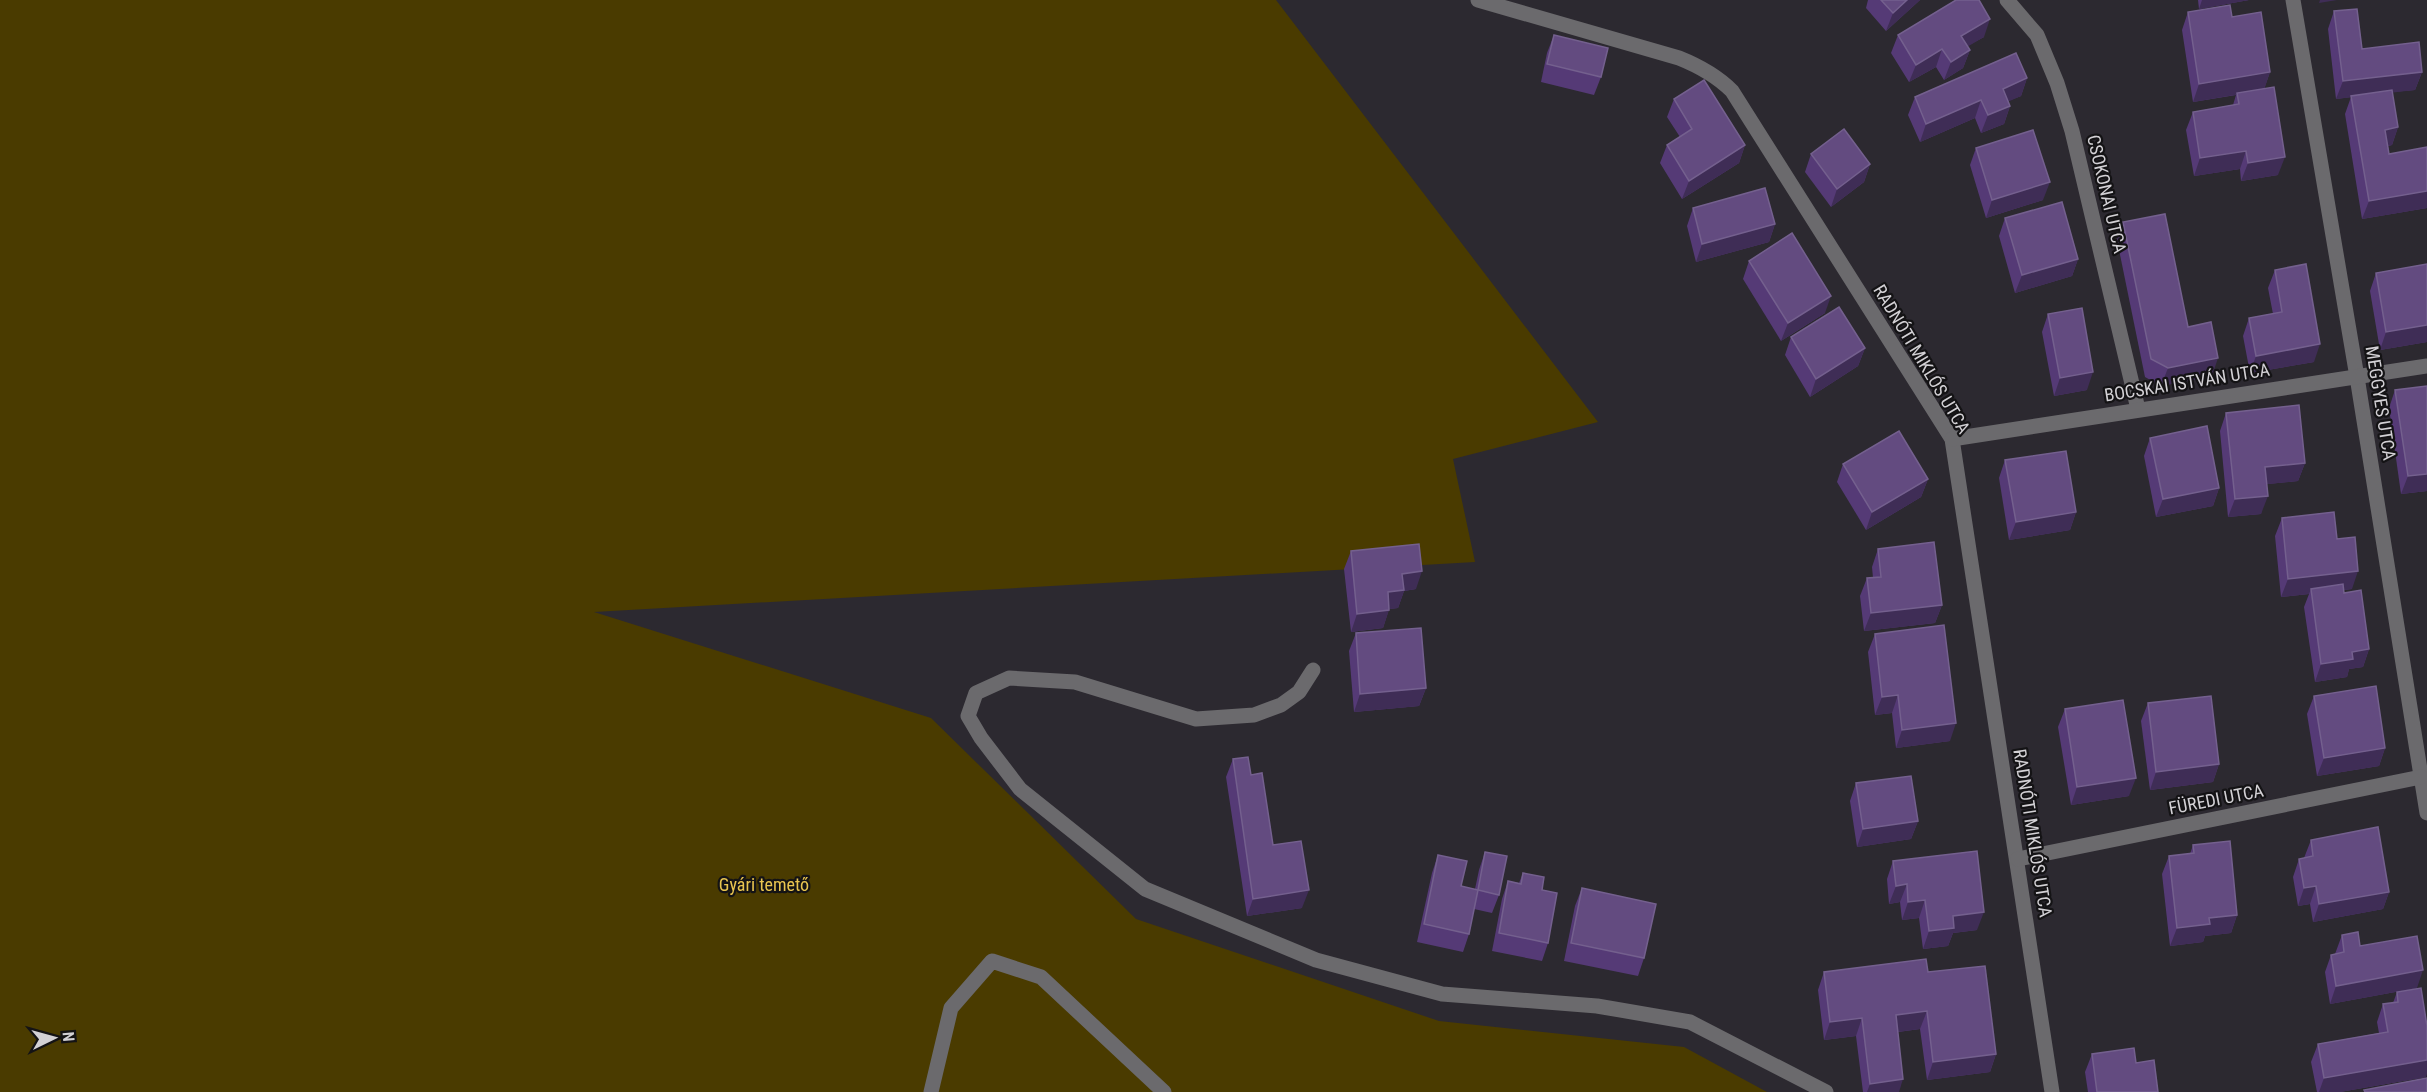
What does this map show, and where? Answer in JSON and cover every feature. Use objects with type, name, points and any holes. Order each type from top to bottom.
[{"type":"street","name":"RADNÓTI MIKLÓS UTCA","points":[[1478,0],[1679,58],[1697,65],[1723,82],[1732,91],[1953,439],[2052,1092]]},
{"type":"street","name":"CSOKONAI UTCA","points":[[2007,0],[2037,35],[2057,83],[2072,131],[2138,409]]},
{"type":"street","name":"MEGGYES UTCA","points":[[2293,0],[2357,377],[2427,813]]},
{"type":"street","name":"BOCSKAI ISTVÁN UTCA","points":[[1953,439],[2427,366]]},
{"type":"street","points":[[1313,670],[1299,692],[1281,705],[1254,715],[1196,719],[1075,682],[1009,678],[976,693],[968,717],[1020,789],[1145,889],[1316,960],[1442,994],[1597,1006],[1689,1022],[1826,1092]]},
{"type":"street","name":"FÜREDI UTCA","points":[[2018,859],[2421,777]]},
{"type":"street","points":[[931,1092],[951,1008],[992,961],[1041,977],[1164,1092]]},
{"type":"green space","name":"Gyári temető","points":[[0,0],[1276,0],[1598,422],[1453,459],[1475,562],[594,612],[931,718],[1136,919],[1439,1021],[1684,1047],[1767,1092],[0,1092]]},
{"type":"building","points":[[1881,0],[1907,0],[1893,13]]},
{"type":"building","points":[[1956,0],[1979,0],[1990,19],[1961,36],[1970,50],[1951,62],[1942,49],[1916,65],[1898,35]]},
{"type":"building","points":[[2230,5],[2232,17],[2261,12],[2270,72],[2199,84],[2188,12]]},
{"type":"building","points":[[2357,9],[2362,49],[2419,42],[2422,72],[2343,81],[2334,11]]},
{"type":"building","points":[[1554,35],[1608,48],[1601,77],[1547,64]]},
{"type":"building","points":[[2016,53],[2027,78],[2003,89],[2010,106],[1988,115],[1981,100],[1926,124],[1915,97]]},
{"type":"building","points":[[1704,80],[1745,145],[1689,181],[1667,145],[1692,129],[1674,99]]},
{"type":"building","points":[[2274,87],[2285,157],[2248,163],[2246,151],[2200,158],[2193,112],[2239,104],[2237,93]]},
{"type":"building","points":[[2392,90],[2398,127],[2385,130],[2389,154],[2427,147],[2427,191],[2369,201],[2351,96]]},
{"type":"building","points":[[1844,129],[1870,164],[1837,189],[1811,154]]},
{"type":"building","points":[[2033,130],[2050,182],[1992,200],[1976,148]]},
{"type":"building","points":[[1765,188],[1775,224],[1702,244],[1693,208]]},
{"type":"building","points":[[2062,202],[2078,259],[2022,275],[2005,218]]},
{"type":"building","points":[[2165,214],[2188,327],[2211,322],[2218,358],[2168,368],[2151,359],[2123,222]]},
{"type":"building","points":[[1792,233],[1831,296],[1788,323],[1749,261]]},
{"type":"building","points":[[2306,264],[2320,344],[2256,356],[2249,318],[2282,312],[2275,270]]},
{"type":"building","points":[[2427,264],[2427,325],[2386,332],[2376,273]]},
{"type":"building","points":[[1839,307],[1865,348],[1816,379],[1791,337]]},
{"type":"building","points":[[2082,308],[2093,372],[2060,378],[2048,314]]},
{"type":"building","points":[[2427,386],[2427,474],[2408,476],[2395,390]]},
{"type":"building","points":[[2299,405],[2305,463],[2265,467],[2268,496],[2235,499],[2226,413]]},
{"type":"building","points":[[2207,426],[2219,488],[2163,499],[2150,438]]},
{"type":"building","points":[[1899,431],[1928,479],[1872,512],[1843,464]]},
{"type":"building","points":[[2066,451],[2076,512],[2016,522],[2005,460]]},
{"type":"building","points":[[2334,512],[2337,539],[2355,537],[2358,571],[2288,579],[2282,518]]},
{"type":"building","points":[[1934,542],[1942,605],[1871,613],[1867,578],[1881,577],[1878,549]]},
{"type":"building","points":[[1419,544],[1422,571],[1402,574],[1404,590],[1388,592],[1389,610],[1357,614],[1351,551]]},
{"type":"building","points":[[2343,584],[2344,593],[2361,590],[2369,649],[2352,652],[2353,659],[2321,664],[2311,589]]},
{"type":"building","points":[[1944,625],[1956,723],[1902,730],[1898,695],[1882,697],[1875,634]]},
{"type":"building","points":[[1421,628],[1426,688],[1360,694],[1356,633]]},
{"type":"building","points":[[2376,686],[2385,748],[2324,758],[2314,696]]},
{"type":"building","points":[[2211,696],[2219,764],[2156,772],[2148,703]]},
{"type":"building","points":[[2123,700],[2136,778],[2077,787],[2065,709]]},
{"type":"building","points":[[1248,757],[1251,775],[1262,773],[1273,845],[1301,841],[1309,890],[1253,899],[1233,759]]},
{"type":"building","points":[[1911,776],[1918,821],[1863,829],[1856,783]]},
{"type":"building","points":[[2378,827],[2389,892],[2319,904],[2316,886],[2304,888],[2299,859],[2313,856],[2311,840]]},
{"type":"building","points":[[2230,841],[2237,915],[2209,918],[2210,924],[2177,928],[2169,856],[2194,853],[2193,845]]},
{"type":"building","points":[[1977,851],[1984,912],[1953,916],[1954,928],[1929,931],[1925,900],[1908,902],[1907,884],[1896,886],[1893,861]]},
{"type":"building","points":[[1485,852],[1507,856],[1499,895],[1478,890]]},
{"type":"building","points":[[1438,855],[1467,861],[1461,886],[1478,890],[1469,934],[1424,924]]},
{"type":"building","points":[[1523,873],[1544,877],[1542,890],[1557,893],[1548,943],[1499,933],[1508,881],[1521,884]]},
{"type":"building","points":[[1582,888],[1656,904],[1644,958],[1571,943]]},
{"type":"building","points":[[2358,932],[2360,946],[2417,936],[2423,970],[2336,986],[2331,955],[2344,952],[2342,935]]},
{"type":"building","points":[[1926,959],[1928,972],[1985,966],[1996,1054],[1933,1062],[1927,1011],[1896,1015],[1903,1079],[1870,1084],[1862,1018],[1830,1022],[1824,972]]},
{"type":"building","points":[[2421,988],[2427,1026],[2427,1060],[2324,1078],[2318,1044],[2388,1032],[2383,1004],[2398,1002],[2397,992]]},
{"type":"building","points":[[2134,1048],[2136,1063],[2154,1060],[2158,1092],[2097,1092],[2092,1054]]},
{"type":"building","points":[[2427,1078],[2427,1092],[2365,1092],[2364,1090]]}]
